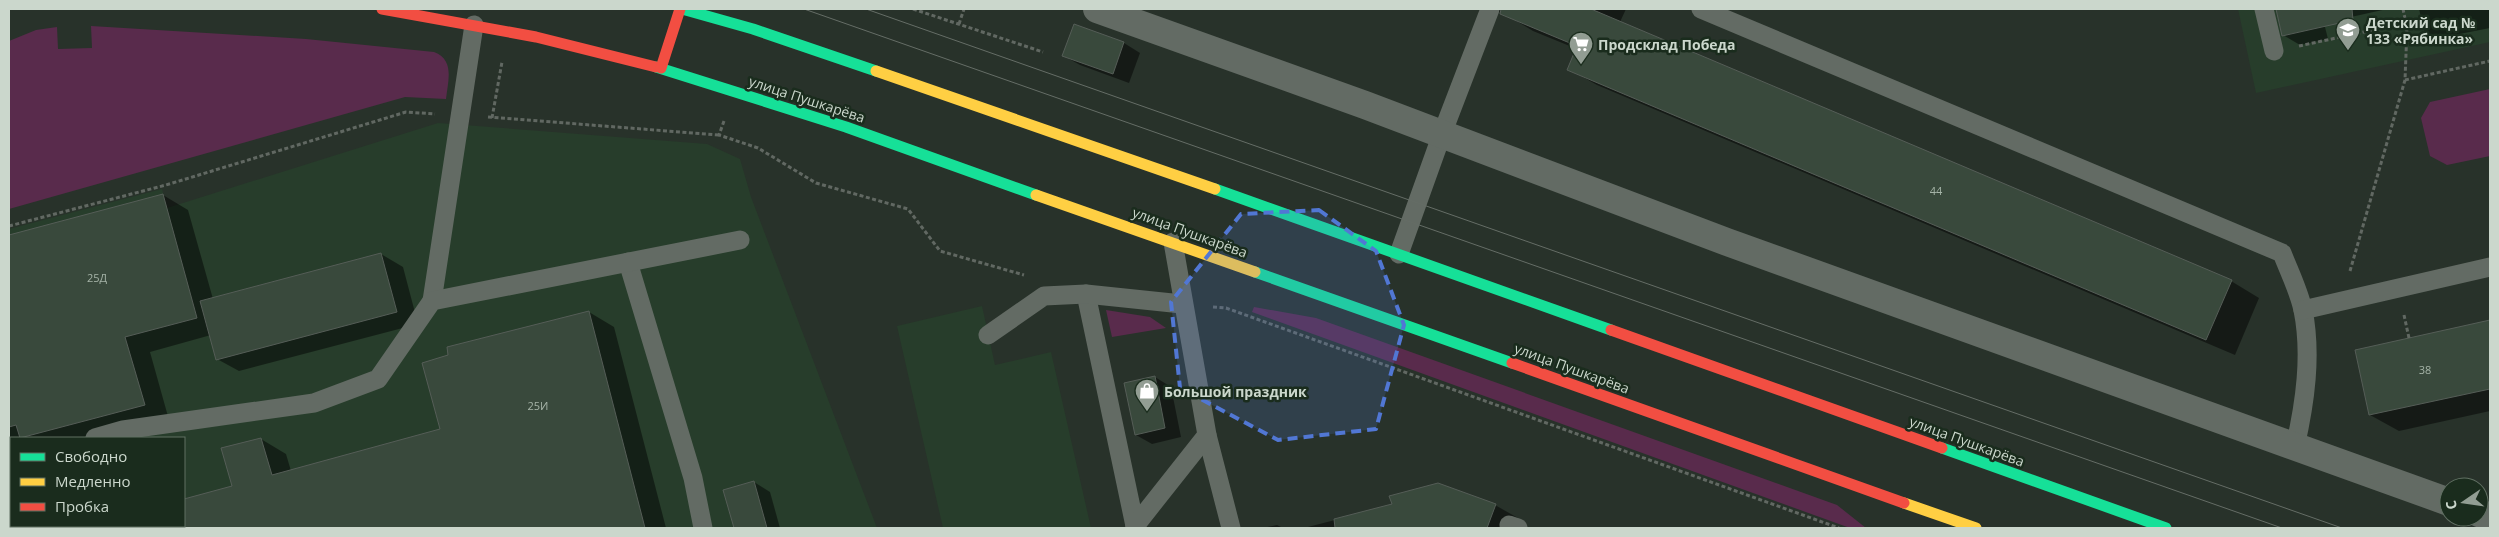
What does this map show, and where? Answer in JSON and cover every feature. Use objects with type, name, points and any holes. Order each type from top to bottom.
[{"type":"main road","name":"улица Пушкарёва","points":[[382,9],[536,37],[661,68],[846,127],[1173,242],[1940,521],[1976,528]]},
{"type":"main road","name":"улица Пушкарёва","points":[[681,9],[762,32],[1094,146],[2166,528]]},
{"type":"main road","points":[[661,68],[681,9]]},
{"type":"street","points":[[1097,9],[1442,134],[1727,242],[2439,498]]},
{"type":"lane","points":[[1399,254],[1490,9]]},
{"type":"lane","points":[[1701,9],[2282,253],[2303,310],[2308,365],[2295,447]]},
{"type":"lane","points":[[2264,9],[2274,51]]},
{"type":"lane","points":[[98,437],[123,430],[314,403],[378,379],[432,301],[474,25]]},
{"type":"lane","points":[[432,301],[740,240]]},
{"type":"lane","points":[[1173,242],[1182,304],[1208,435],[1230,528]]},
{"type":"lane","points":[[628,262],[693,478],[703,528]]},
{"type":"lane","points":[[2303,310],[2490,267]]},
{"type":"lane","points":[[988,335],[1044,296],[1086,294],[1182,304]]},
{"type":"lane","points":[[1086,294],[1135,527]]},
{"type":"lane","points":[[1135,527],[1208,435]]},
{"type":"path","points":[[913,9],[1043,52]]},
{"type":"path","points":[[959,24],[964,9]]},
{"type":"path","points":[[2341,301],[2405,80],[2406,23],[2403,9]]},
{"type":"path","points":[[2274,51],[2406,23]]},
{"type":"path","points":[[492,118],[502,61]]},
{"type":"path","points":[[2405,80],[2490,61]]},
{"type":"path","points":[[719,135],[733,91]]},
{"type":"path","points":[[9,226],[166,185],[406,112],[719,135],[758,148],[816,183],[908,209],[940,251],[1032,278]]},
{"type":"path","points":[[1182,304],[1226,308],[1839,528]]},
{"type":"highlighted area","points":[[1319,210],[1376,251],[1404,325],[1376,429],[1278,440],[1180,388],[1171,302],[1241,214]]},
{"type":"shaded area","name":"Детский сад № 133 «Рябинка»","points":[[2238,9],[2490,9],[2490,42],[2256,93]]},
{"type":"shaded area","points":[[91,26],[306,39],[434,52],[445,60],[448,66],[449,78],[446,99],[405,97],[9,209],[9,41],[36,30],[57,27],[58,49],[92,48]]},
{"type":"shaded area","points":[[2490,89],[2490,156],[2447,165],[2430,156],[2421,118],[2430,102]]},
{"type":"shaded area","points":[[438,123],[707,144],[740,159],[751,197],[877,528],[9,528],[9,229],[162,189],[167,208]]},
{"type":"shaded area","points":[[982,306],[995,365],[1051,352],[1091,528],[943,528],[897,326]]},
{"type":"shaded area","points":[[1254,307],[1316,318],[1837,505],[1866,528],[1850,528],[1252,312]]},
{"type":"shaded area","points":[[1106,310],[1150,317],[1166,328],[1112,337]]},
{"type":"building","points":[[1501,9],[1591,9],[2232,280],[2206,340],[1567,70],[1577,46],[1500,14]]},
{"type":"building","points":[[2276,9],[2352,9],[2353,20],[2282,36]]},
{"type":"building","points":[[1074,24],[1124,42],[1113,74],[1062,56]]},
{"type":"building","points":[[163,194],[197,318],[125,337],[145,405],[24,437],[20,437],[16,425],[9,427],[9,235]]},
{"type":"building","points":[[381,253],[397,312],[216,360],[200,301]]},
{"type":"building","points":[[589,311],[645,528],[184,528],[185,499],[232,486],[221,448],[261,438],[272,475],[440,429],[422,363],[448,355],[447,347]]},
{"type":"building","points":[[2490,320],[2490,389],[2369,415],[2355,350]]},
{"type":"building","points":[[1155,376],[1165,428],[1135,435],[1124,383]]},
{"type":"building","points":[[754,481],[767,528],[734,528],[723,490]]},
{"type":"building","points":[[1438,483],[1496,504],[1487,528],[1335,528],[1334,519],[1392,504],[1389,496]]},
{"type":"tram line","points":[[804,9],[2282,528]]},
{"type":"tram line","points":[[866,9],[2342,528]]},
{"type":"traffic: fast","points":[[682,9],[753,29],[876,71]]},
{"type":"traffic: fast","points":[[656,67],[846,127],[1036,195]]},
{"type":"traffic: fast","points":[[1215,189],[1611,330]]},
{"type":"traffic: fast","points":[[1255,272],[1512,363]]},
{"type":"traffic: fast","points":[[1942,448],[2166,528]]},
{"type":"traffic: slow","points":[[876,71],[1215,189]]},
{"type":"traffic: slow","points":[[1036,195],[1255,272]]},
{"type":"traffic: slow","points":[[1904,503],[1976,528]]},
{"type":"traffic: jam","points":[[382,9],[536,37],[656,67]]},
{"type":"traffic: jam","points":[[661,68],[680,9]]},
{"type":"traffic: jam","points":[[1611,330],[1942,448]]},
{"type":"traffic: jam","points":[[1512,363],[1904,503]]},
{"type":"place","name":"Детский сад № 133 «Рябинка»","points":[[2348,51]]},
{"type":"place","name":"Продсклад Победа","points":[[1581,65]]},
{"type":"place","name":"Большой праздник","points":[[1147,412]]}]
